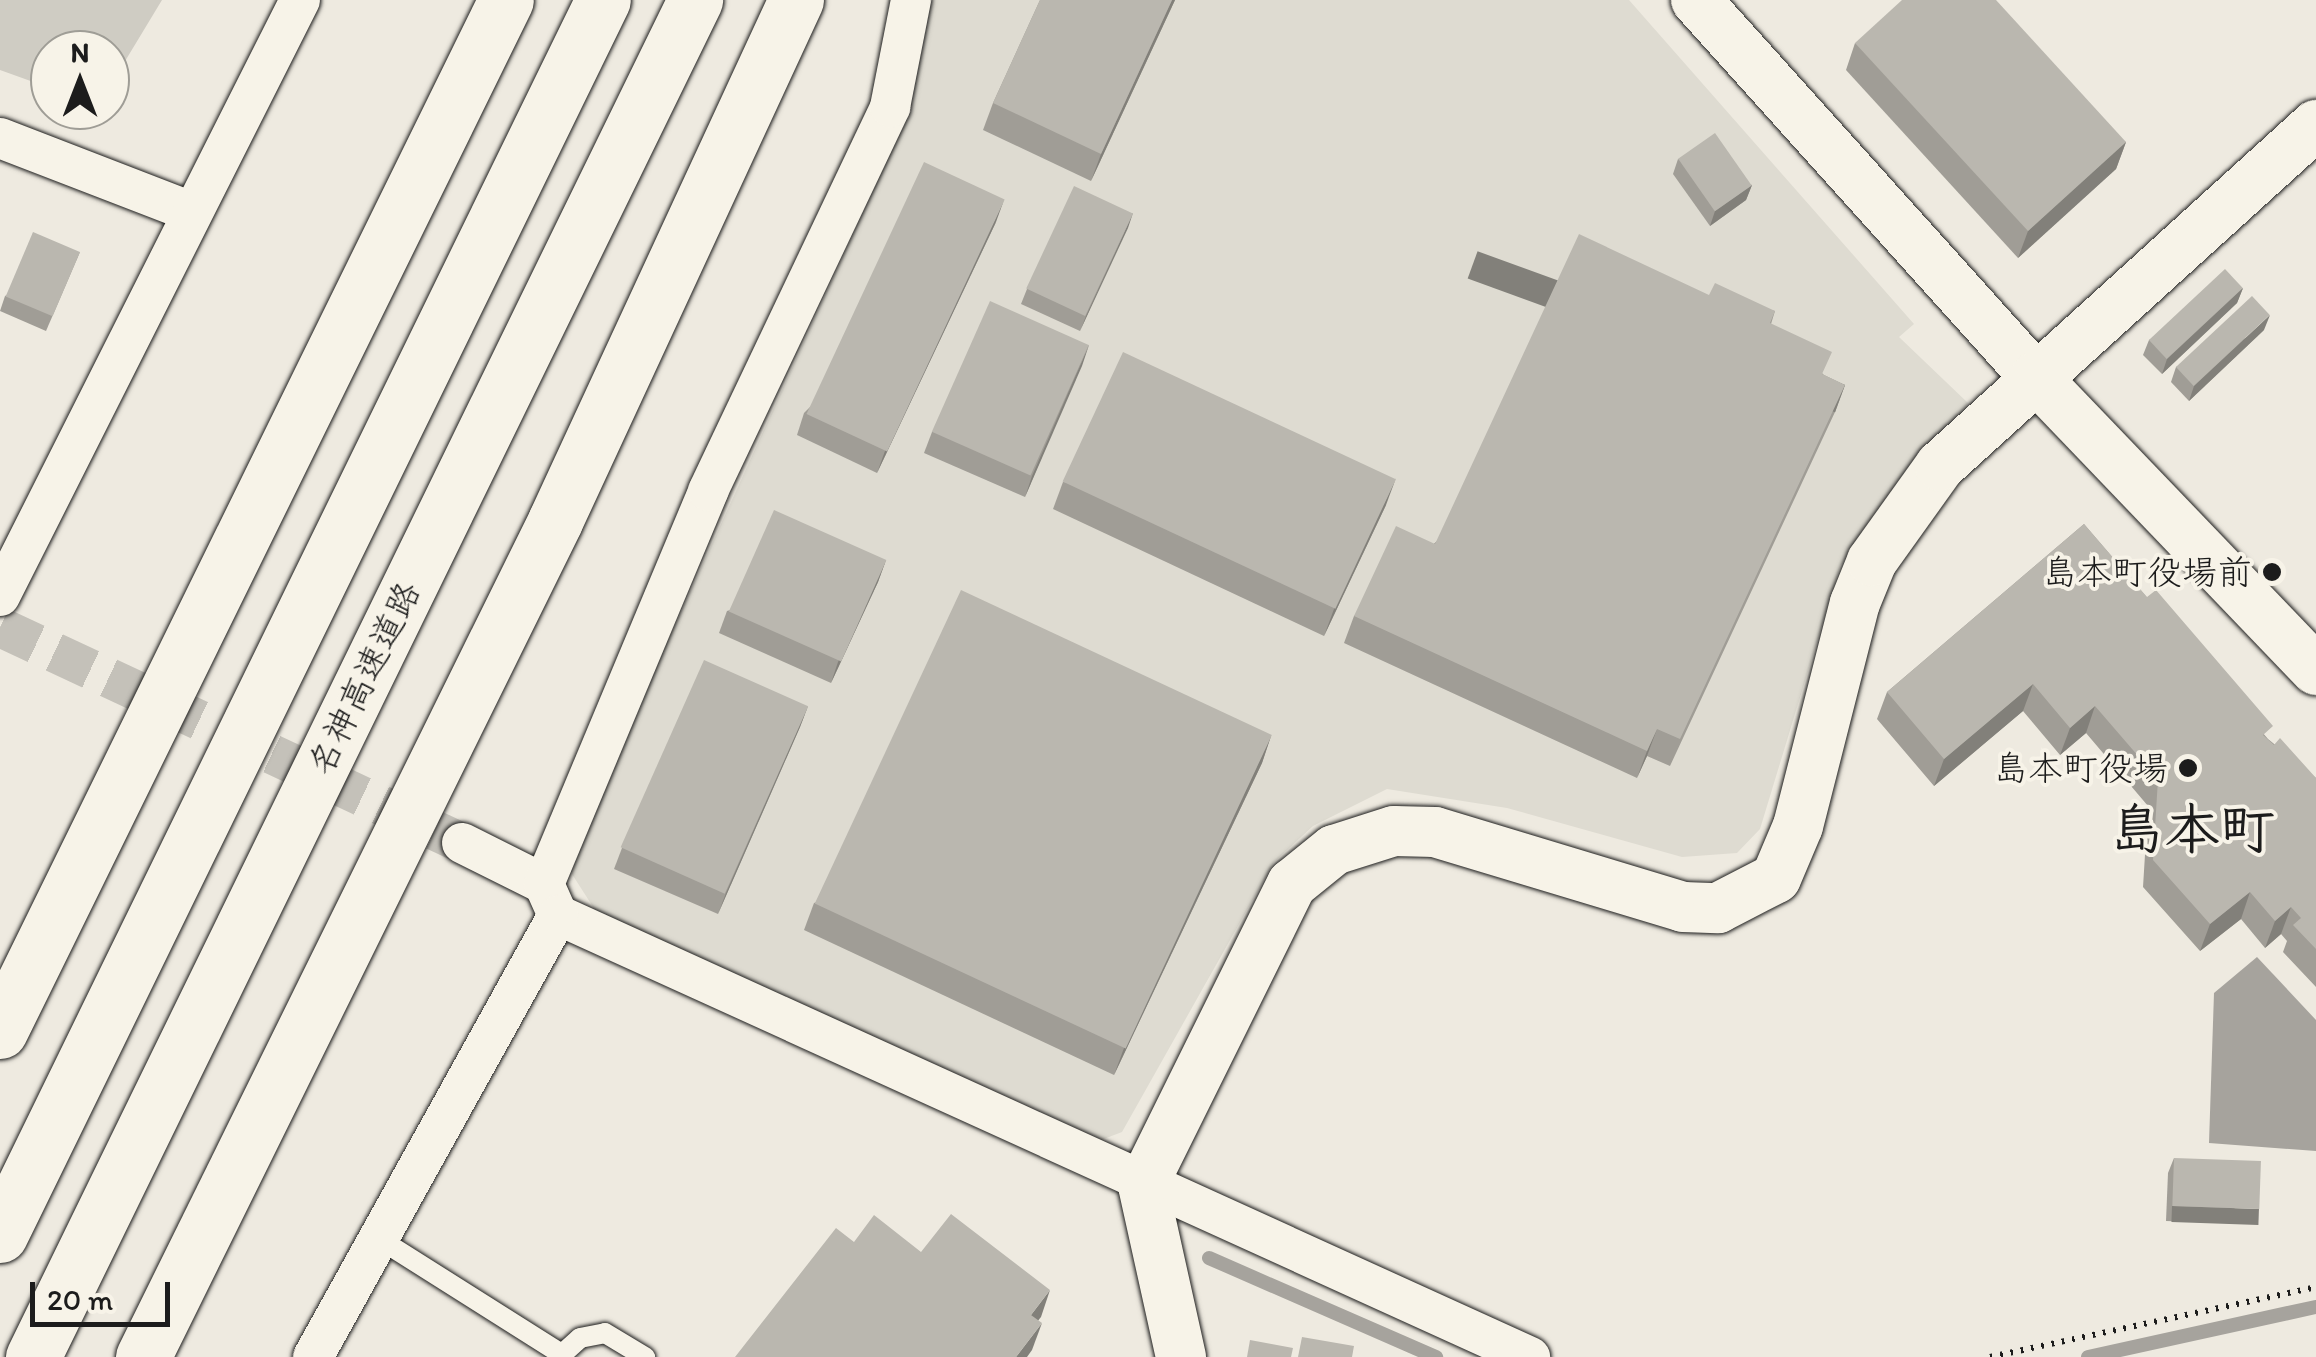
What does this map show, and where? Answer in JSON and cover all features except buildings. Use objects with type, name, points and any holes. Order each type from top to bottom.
[{"type":"highway","points":[[0,1031],[506,0]]},
{"type":"highway","points":[[0,1235],[603,0]]},
{"type":"highway","name":"名神高速道路","points":[[34,1357],[695,0]]},
{"type":"highway","points":[[143,1357],[555,521],[796,0]]},
{"type":"street","points":[[0,596],[300,0]]},
{"type":"street","points":[[312,1357],[380,1240],[551,899],[708,491],[890,107],[911,0]]},
{"type":"street","points":[[1696,0],[2035,377],[2316,670]]},
{"type":"street","points":[[1180,1357],[1143,1185],[1292,884],[1334,850],[1394,831],[1435,832],[1683,907],[1718,908],[1776,878],[1872,562],[1940,466],[2316,126]]},
{"type":"street","points":[[0,138],[192,212]]},
{"type":"street","points":[[462,844],[551,899],[1143,1185],[1530,1357]]},
{"type":"lane","points":[[380,1240],[560,1355],[604,1333],[645,1357]]},
{"type":"path","points":[[1990,1357],[2316,1287]]},
{"type":"shaded area","points":[[0,0],[162,0],[130,53],[130,30],[30,30],[30,81],[0,70]]},
{"type":"shaded area","points":[[930,0],[1629,0],[1914,324],[1899,337],[1968,403],[1840,566],[1760,829],[1737,853],[1682,857],[1507,808],[1387,789],[1313,826],[1274,862],[1122,1132],[1101,1140],[595,910],[570,871],[573,849],[906,118]]},
{"type":"shaded area","points":[[2257,957],[2316,1020],[2316,1151],[2209,1143],[2214,993]]},
{"type":"waterway","points":[[1209,1258],[1436,1357]]},
{"type":"waterway","points":[[2088,1357],[2316,1307]]},
{"type":"tunnel","points":[[0,627],[462,843]]},
{"type":"place","name":"島本町役場前","points":[[2272,572]]},
{"type":"place","name":"島本町役場","points":[[2188,768]]},
{"type":"district","name":"島本町","points":[[2192,830]]}]
